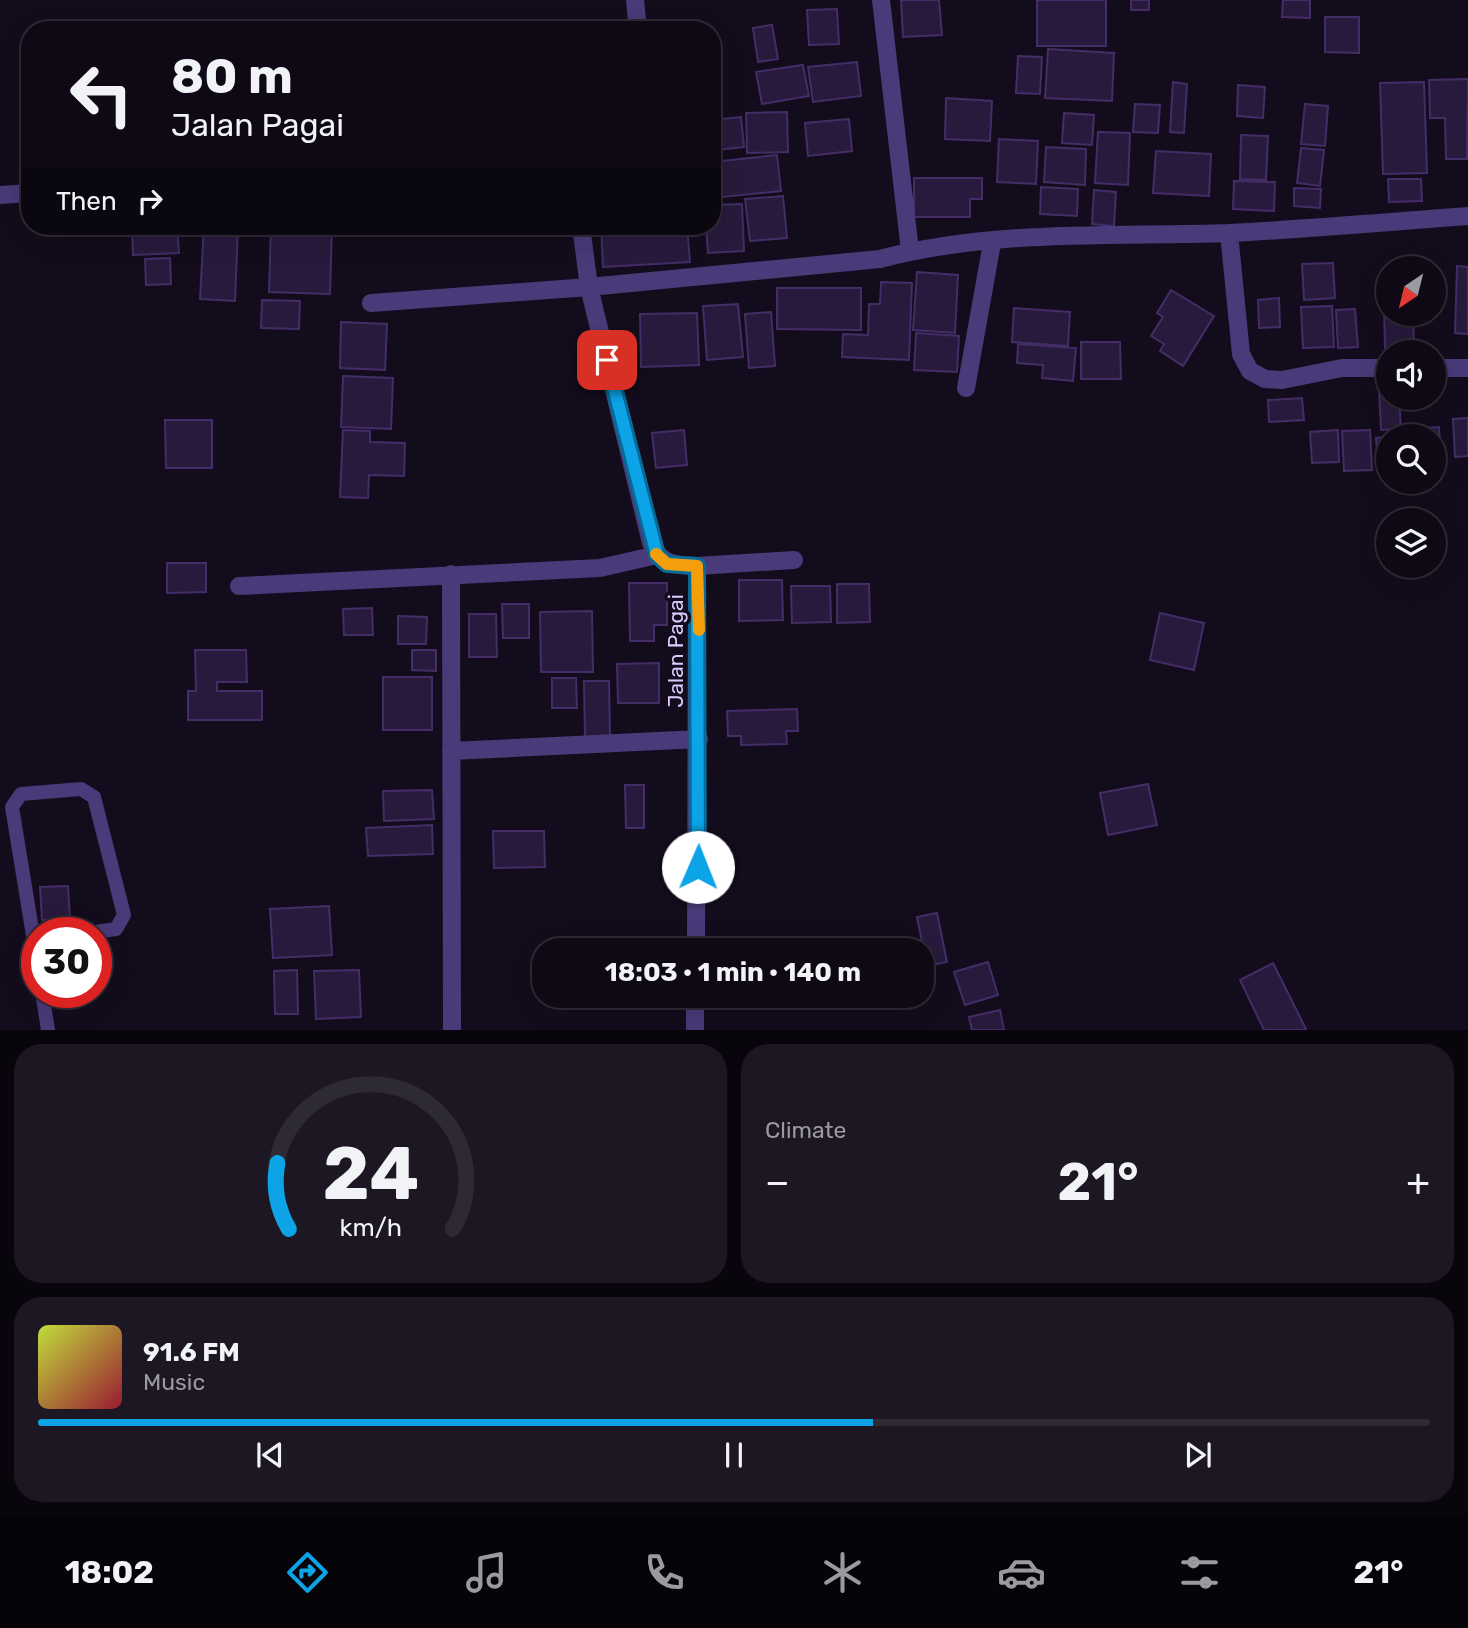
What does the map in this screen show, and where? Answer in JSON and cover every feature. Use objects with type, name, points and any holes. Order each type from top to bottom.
[{"type":"street","points":[[635,0],[637,21]]},
{"type":"street","points":[[881,0],[910,251]]},
{"type":"street","points":[[0,195],[21,194]]},
{"type":"street","points":[[371,303],[589,287],[880,259],[910,251],[1092,233],[1228,233],[1468,216]]},
{"type":"street","points":[[1228,233],[1241,354],[1250,371],[1265,379],[1282,380],[1342,368],[1376,368]]},
{"type":"street","points":[[239,586],[600,568],[657,555],[589,287],[582,235]]},
{"type":"street","points":[[966,388],[992,243]]},
{"type":"street","points":[[1446,368],[1468,368]]},
{"type":"street","name":"Jalan Pagai","points":[[657,555],[667,564],[697,566],[699,739],[696,938]]},
{"type":"street","points":[[697,566],[794,561]]},
{"type":"street","points":[[451,575],[452,1030]]},
{"type":"street","points":[[451,751],[699,739]]},
{"type":"street","points":[[695,1008],[695,1030]]},
{"type":"lane","points":[[31,917],[12,807],[21,794],[81,789],[94,797],[124,915],[116,929],[112,930]]},
{"type":"lane","points":[[45,1008],[48,1030]]},
{"type":"building","points":[[901,0],[939,0],[942,35],[903,37]]},
{"type":"building","points":[[1037,0],[1106,0],[1106,46],[1037,46]]},
{"type":"building","points":[[1131,0],[1149,0],[1149,10],[1131,10]]},
{"type":"building","points":[[1283,0],[1310,0],[1310,18],[1282,17]]},
{"type":"building","points":[[837,9],[839,44],[809,45],[807,10]]},
{"type":"building","points":[[1325,17],[1359,17],[1359,53],[1325,52]]},
{"type":"building","points":[[772,25],[778,59],[758,62],[753,28]]},
{"type":"building","points":[[1048,49],[1114,53],[1112,101],[1045,98]]},
{"type":"building","points":[[1018,56],[1042,57],[1040,94],[1016,93]]},
{"type":"building","points":[[857,62],[861,96],[813,102],[808,67]]},
{"type":"building","points":[[803,65],[809,96],[762,104],[756,72]]},
{"type":"building","points":[[1468,79],[1467,159],[1446,159],[1445,118],[1430,118],[1429,80]]},
{"type":"building","points":[[1173,82],[1187,84],[1184,133],[1170,132]]},
{"type":"building","points":[[1424,82],[1427,173],[1383,174],[1380,83]]},
{"type":"building","points":[[1238,85],[1265,87],[1263,118],[1237,116]]},
{"type":"building","points":[[946,98],[992,101],[990,141],[945,139]]},
{"type":"building","points":[[1135,104],[1160,105],[1158,133],[1133,132]]},
{"type":"building","points":[[1305,104],[1328,106],[1325,146],[1301,144]]},
{"type":"building","points":[[787,112],[788,152],[747,153],[746,113]]},
{"type":"building","points":[[1064,113],[1094,115],[1092,145],[1062,143]]},
{"type":"building","points":[[741,117],[744,147],[721,150],[721,119]]},
{"type":"building","points":[[849,119],[852,151],[808,156],[805,123]]},
{"type":"building","points":[[1098,132],[1130,133],[1128,185],[1095,183]]},
{"type":"building","points":[[1241,135],[1268,136],[1266,180],[1240,179]]},
{"type":"building","points":[[999,139],[1038,141],[1036,184],[997,182]]},
{"type":"building","points":[[1046,147],[1086,149],[1085,185],[1044,182]]},
{"type":"building","points":[[1301,148],[1324,150],[1320,186],[1297,183]]},
{"type":"building","points":[[1156,151],[1211,154],[1209,196],[1153,193]]},
{"type":"building","points":[[777,155],[781,191],[721,197],[721,161]]},
{"type":"building","points":[[914,178],[982,178],[982,199],[970,199],[970,217],[914,217]]},
{"type":"building","points":[[1388,179],[1421,179],[1422,201],[1389,202]]},
{"type":"building","points":[[1234,181],[1275,182],[1274,211],[1233,209]]},
{"type":"building","points":[[1041,187],[1078,189],[1077,216],[1040,214]]},
{"type":"building","points":[[1294,188],[1321,189],[1320,208],[1294,206]]},
{"type":"building","points":[[1094,190],[1116,192],[1114,226],[1092,224]]},
{"type":"building","points":[[783,196],[787,238],[750,241],[745,199]]},
{"type":"building","points":[[742,204],[744,251],[708,253],[707,235],[721,235],[721,205]]},
{"type":"building","points":[[132,235],[178,235],[179,253],[133,255]]},
{"type":"building","points":[[204,235],[238,235],[235,301],[200,299]]},
{"type":"building","points":[[271,235],[332,235],[330,294],[269,292]]},
{"type":"building","points":[[601,235],[688,235],[690,262],[603,267]]},
{"type":"building","points":[[170,258],[171,284],[146,285],[145,259]]},
{"type":"building","points":[[1333,263],[1335,298],[1304,300],[1302,264]]},
{"type":"building","points":[[1457,266],[1468,267],[1468,334],[1455,333]]},
{"type":"building","points":[[917,272],[958,275],[955,333],[913,330]]},
{"type":"building","points":[[881,282],[912,283],[909,360],[842,357],[843,334],[868,335],[869,304],[880,304]]},
{"type":"building","points":[[777,288],[861,288],[861,330],[777,329]]},
{"type":"building","points":[[1171,290],[1214,316],[1183,366],[1160,351],[1164,344],[1151,336],[1163,317],[1157,313]]},
{"type":"building","points":[[1279,298],[1280,327],[1259,328],[1258,300]]},
{"type":"building","points":[[262,300],[300,301],[299,329],[261,328]]},
{"type":"building","points":[[738,304],[743,357],[707,360],[703,306]]},
{"type":"building","points":[[1332,306],[1334,347],[1303,348],[1301,307]]},
{"type":"building","points":[[1014,308],[1070,312],[1068,346],[1012,342]]},
{"type":"building","points":[[1355,309],[1358,347],[1338,348],[1336,310]]},
{"type":"building","points":[[771,312],[775,366],[749,368],[745,314]]},
{"type":"building","points":[[697,313],[699,365],[641,367],[640,314]]},
{"type":"building","points":[[341,322],[387,324],[385,370],[340,368]]},
{"type":"building","points":[[1384,326],[1413,326],[1414,340],[1385,340]]},
{"type":"building","points":[[916,333],[959,336],[957,372],[914,370]]},
{"type":"building","points":[[1081,342],[1120,342],[1121,379],[1081,379]]},
{"type":"building","points":[[1018,344],[1076,348],[1073,381],[1042,378],[1043,365],[1017,363]]},
{"type":"building","points":[[343,376],[393,378],[391,429],[341,427]]},
{"type":"building","points":[[1302,398],[1304,420],[1269,422],[1268,400]]},
{"type":"building","points":[[1380,410],[1400,410],[1401,424],[1381,424]]},
{"type":"building","points":[[1468,418],[1468,456],[1455,457],[1453,419]]},
{"type":"building","points":[[165,420],[212,420],[212,468],[166,468]]},
{"type":"building","points":[[343,430],[370,431],[370,442],[405,443],[404,476],[369,475],[368,498],[340,497]]},
{"type":"building","points":[[684,430],[687,465],[656,468],[652,433]]},
{"type":"building","points":[[1338,430],[1339,462],[1312,463],[1310,432]]},
{"type":"building","points":[[1370,430],[1372,470],[1344,471],[1342,431]]},
{"type":"building","points":[[167,563],[206,563],[206,592],[167,593]]},
{"type":"building","points":[[739,580],[782,580],[783,620],[739,621]]},
{"type":"building","points":[[629,583],[667,583],[667,625],[654,625],[654,641],[630,641]]},
{"type":"building","points":[[837,584],[869,584],[870,622],[837,623]]},
{"type":"building","points":[[791,586],[830,586],[831,622],[792,623]]},
{"type":"building","points":[[502,604],[529,604],[529,638],[503,638]]},
{"type":"building","points":[[372,608],[373,635],[344,635],[343,609]]},
{"type":"building","points":[[592,611],[593,672],[541,672],[540,612]]},
{"type":"building","points":[[1160,613],[1204,623],[1194,670],[1150,660]]},
{"type":"building","points":[[469,614],[496,614],[497,657],[469,657]]},
{"type":"building","points":[[398,616],[427,617],[426,644],[398,644]]},
{"type":"building","points":[[195,650],[246,650],[247,682],[217,682],[217,691],[262,691],[262,720],[188,720],[188,691],[196,691]]},
{"type":"building","points":[[412,650],[436,650],[436,671],[412,670]]},
{"type":"building","points":[[659,663],[659,703],[618,703],[617,664]]},
{"type":"building","points":[[383,677],[432,677],[432,730],[383,730]]},
{"type":"building","points":[[552,678],[576,678],[577,708],[552,708]]},
{"type":"building","points":[[584,681],[609,681],[610,738],[585,739]]},
{"type":"building","points":[[797,709],[798,731],[786,731],[787,744],[741,745],[741,736],[728,736],[727,711]]},
{"type":"building","points":[[1148,784],[1157,825],[1108,835],[1100,793]]},
{"type":"building","points":[[625,785],[644,785],[644,828],[626,828]]},
{"type":"building","points":[[432,790],[434,819],[384,821],[383,791]]},
{"type":"building","points":[[432,825],[433,854],[368,856],[366,828]]},
{"type":"building","points":[[493,831],[544,831],[545,867],[494,868]]},
{"type":"building","points":[[68,886],[70,917],[42,917],[40,887]]},
{"type":"building","points":[[329,906],[332,955],[273,958],[270,909]]},
{"type":"building","points":[[937,913],[947,962],[934,965],[934,938],[921,938],[917,917]]},
{"type":"building","points":[[988,962],[998,995],[965,1005],[954,972]]},
{"type":"building","points":[[1273,963],[1305,1030],[1264,1030],[1240,980]]},
{"type":"building","points":[[297,970],[298,1014],[275,1014],[274,971]]},
{"type":"building","points":[[359,970],[361,1017],[316,1019],[314,971]]},
{"type":"building","points":[[1000,1010],[1004,1030],[972,1030],[969,1017]]},
{"type":"slow traffic","points":[[656,554],[667,564],[697,566],[699,630]]},
{"type":"route","points":[[607,360],[657,555],[667,564],[697,566],[698,867]]}]
